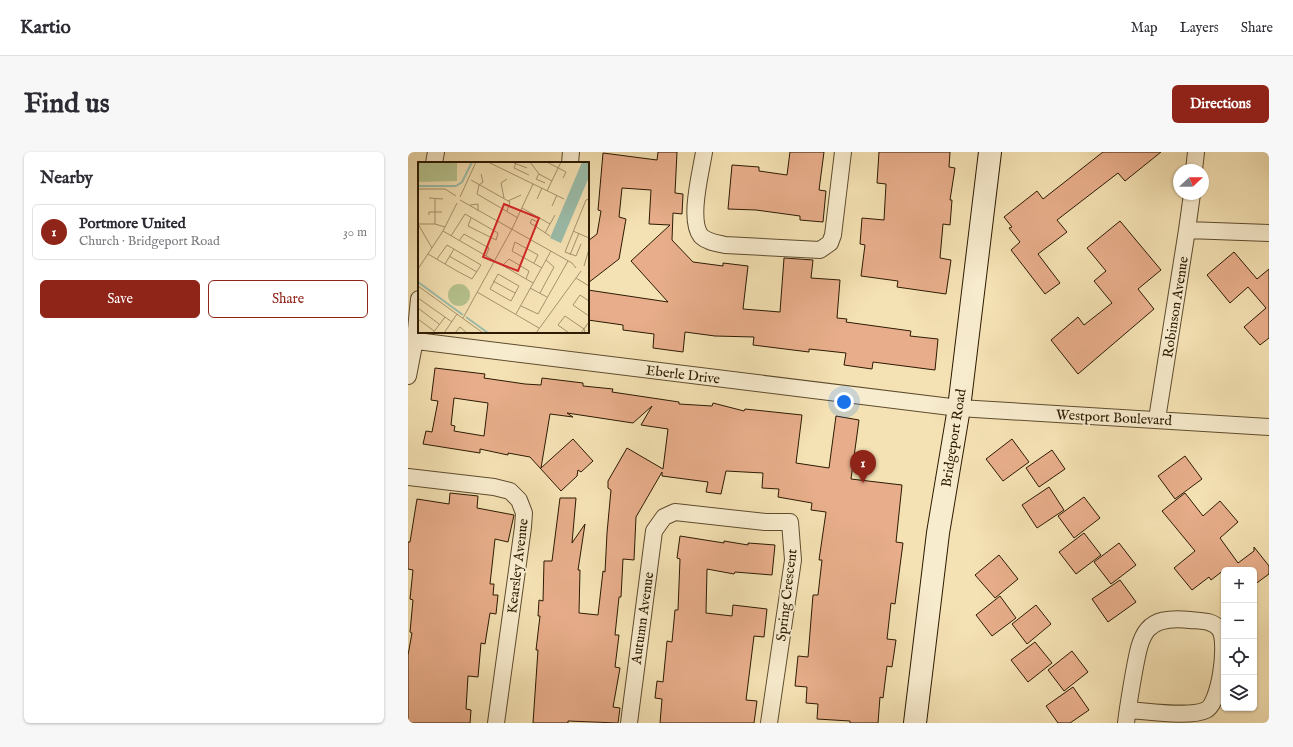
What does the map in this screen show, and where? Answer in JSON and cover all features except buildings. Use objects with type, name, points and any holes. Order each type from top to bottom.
[{"type":"main road","name":"Bridgeport Road","points":[[915,723],[938,534],[959,408],[990,152]]},
{"type":"street","points":[[434,162],[436,152]]},
{"type":"street","points":[[570,162],[571,152]]},
{"type":"street","points":[[704,152],[695,212],[696,224],[702,236],[711,242],[725,245],[820,250],[830,243],[833,235],[843,152]]},
{"type":"street","points":[[1195,164],[1196,152]]},
{"type":"street","name":"Robinson Avenue","points":[[1157,419],[1191,200]]},
{"type":"street","points":[[1187,230],[1269,233]]},
{"type":"street","points":[[408,376],[411,340],[418,304]]},
{"type":"street","name":"Eberle Drive","points":[[411,340],[959,408]]},
{"type":"street","name":"Westport Boulevard","points":[[959,408],[1269,427]]},
{"type":"street","name":"Kearsley Avenue","points":[[408,477],[494,487],[510,491],[519,500],[522,507],[524,513],[523,527],[496,723]]},
{"type":"street","name":"Spring Crescent","points":[[664,517],[675,512],[766,522],[790,522],[793,560],[769,723]]},
{"type":"street","name":"Autumn Avenue","points":[[629,723],[654,531],[664,517]]},
{"type":"street","points":[[1178,618],[1212,623],[1219,628],[1224,637],[1224,647],[1216,695],[1208,709],[1198,713],[1127,717],[1140,641],[1147,630],[1156,622],[1178,618]]},
{"type":"place","name":"Portmore United","points":[[863,483]]}]
